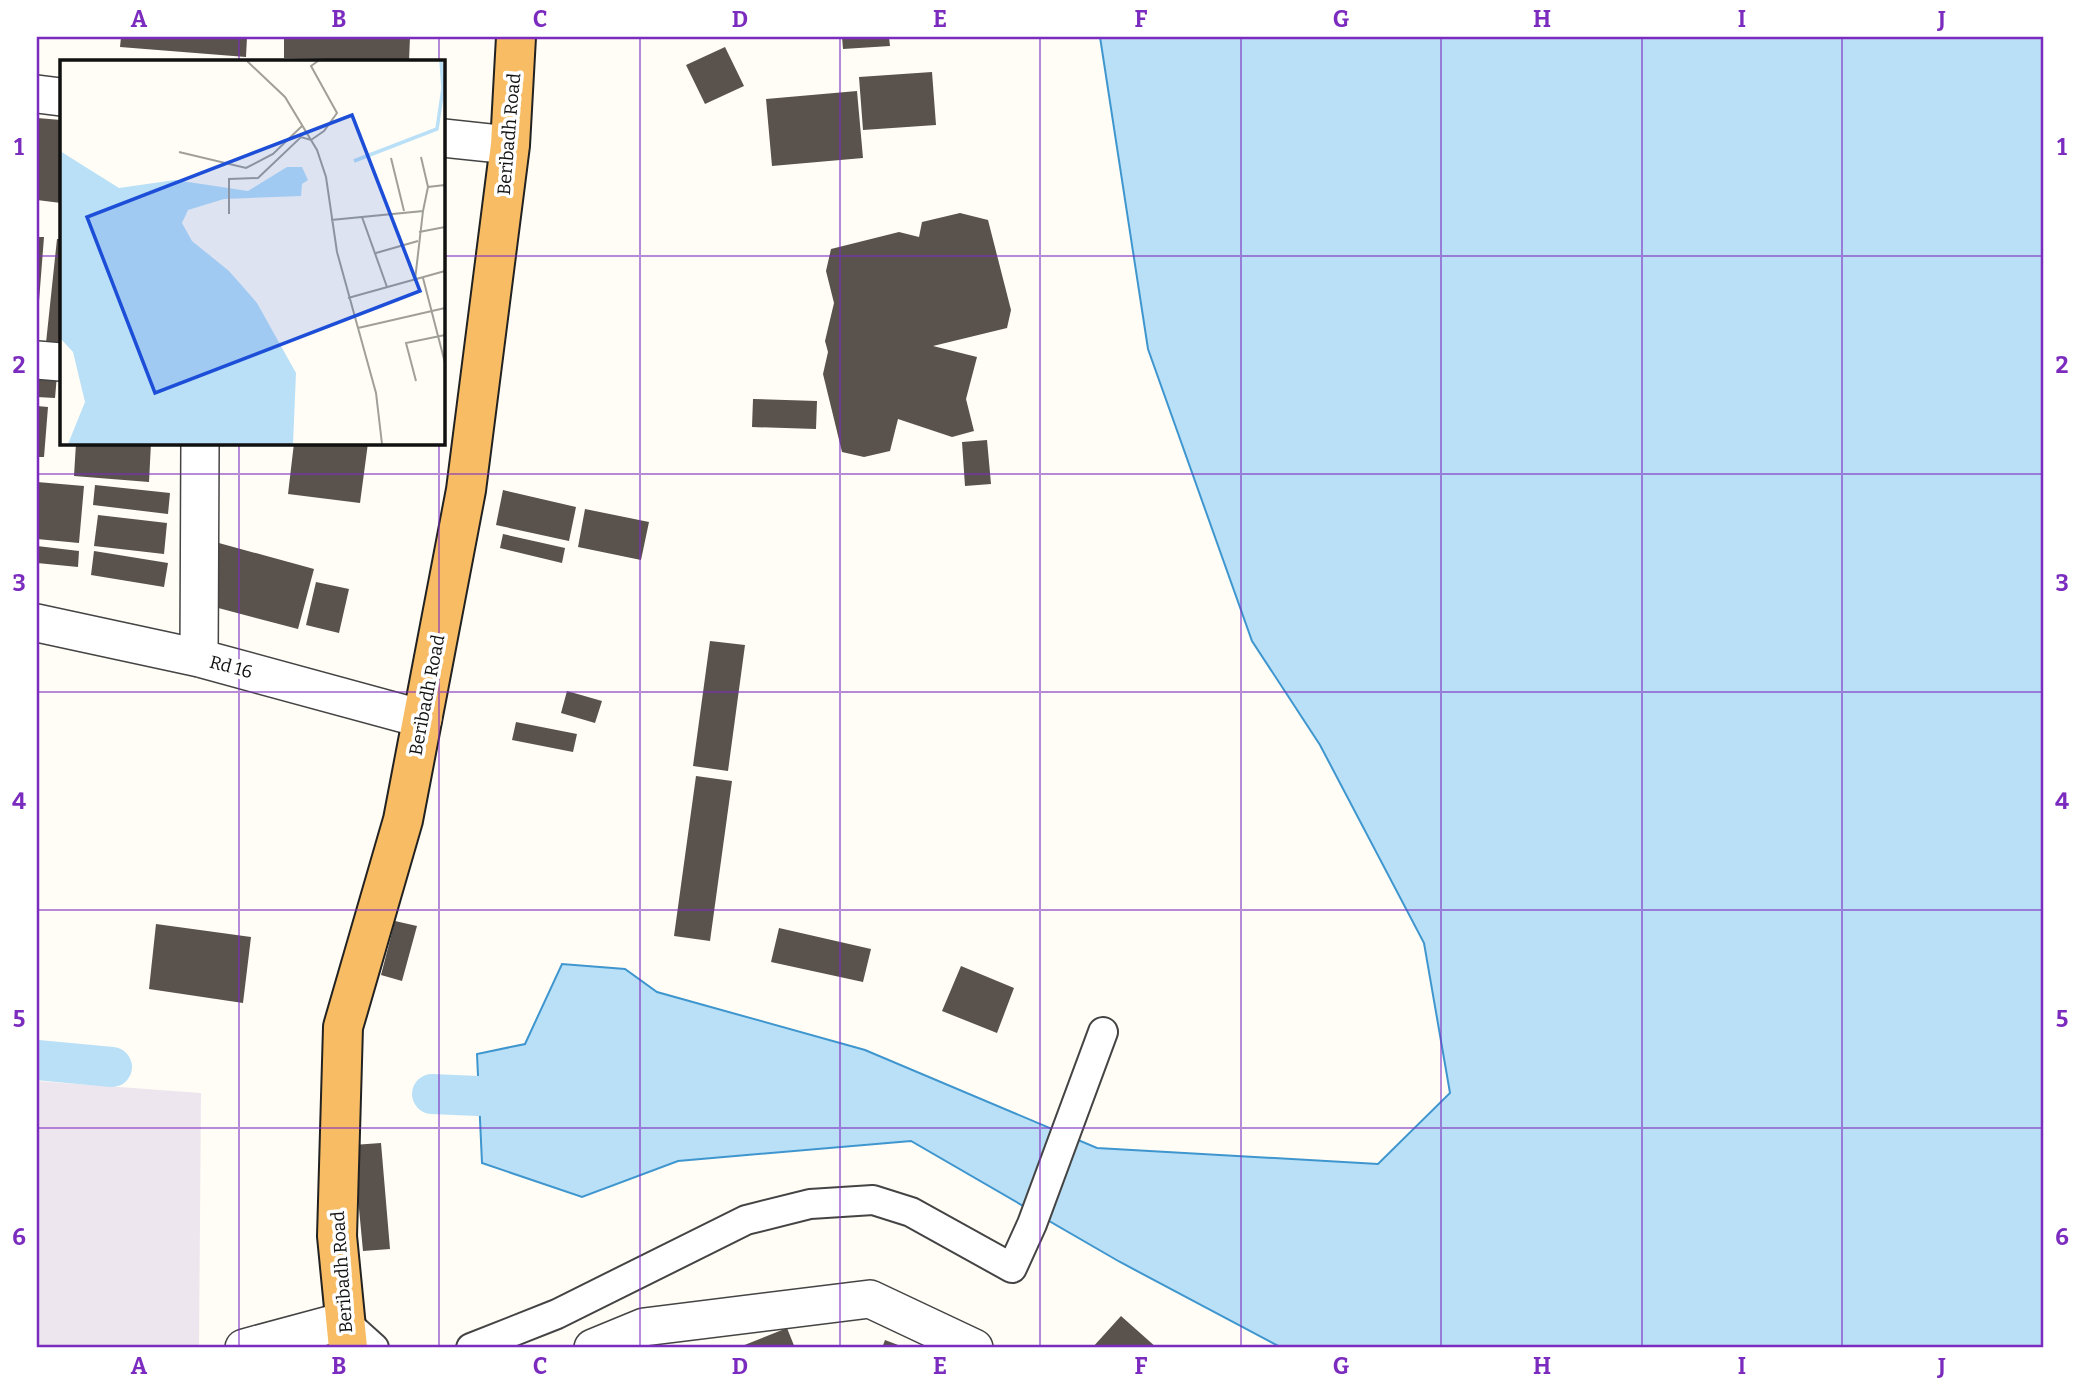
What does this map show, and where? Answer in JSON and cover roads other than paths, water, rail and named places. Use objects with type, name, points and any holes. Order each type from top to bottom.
[{"type":"highway","name":"Beribadh Road","points":[[346,1335],[337,1236],[343,1027],[403,820],[466,490],[510,145],[516,37]]},
{"type":"street","points":[[37,94],[60,97]]},
{"type":"street","points":[[444,138],[510,145]]},
{"type":"street","points":[[37,360],[60,362]]},
{"type":"street","points":[[199,658],[200,444]]},
{"type":"street","name":"Rd 16","points":[[37,622],[199,658],[423,719]]},
{"type":"street","points":[[471,1348],[557,1314],[746,1220],[810,1204],[873,1200],[911,1212],[1012,1268],[1032,1224],[1103,1032]]},
{"type":"street","points":[[593,1348],[644,1327],[870,1299],[974,1348]]},
{"type":"street","points":[[244,1348],[346,1335],[374,1348]]},
{"type":"water","points":[[1100,37],[2044,37],[2044,1348],[1282,1348],[1120,1262],[911,1141],[678,1161],[582,1197],[482,1163],[477,1054],[525,1044],[562,964],[625,969],[657,992],[865,1050],[1097,1148],[1378,1164],[1450,1093],[1424,943],[1320,745],[1252,641],[1148,349]]},
{"type":"waterway","points":[[37,1060],[112,1067]]},
{"type":"waterway","points":[[432,1094],[478,1096]]}]
